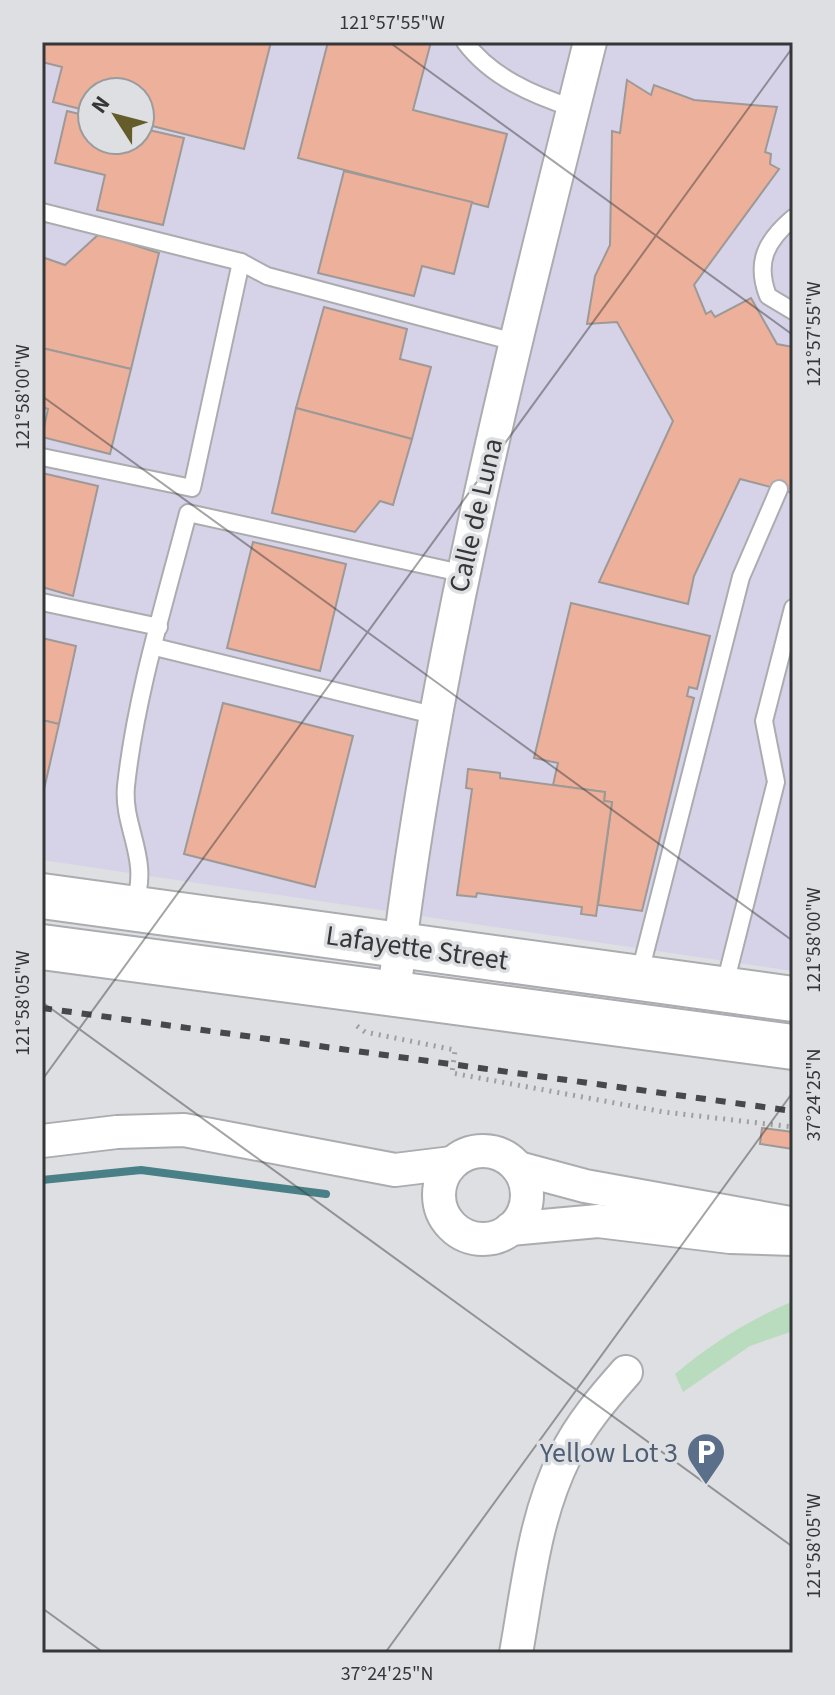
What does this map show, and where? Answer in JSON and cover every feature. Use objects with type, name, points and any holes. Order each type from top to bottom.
[{"type":"main road","name":"Lafayette Street","points":[[42,896],[793,999]]},
{"type":"main road","name":"Lafayette Street","points":[[42,947],[793,1047]]},
{"type":"street","name":"Calle de Luna","points":[[394,994],[433,715],[461,573],[590,42]]},
{"type":"street","points":[[42,1141],[117,1132],[184,1130],[227,1135],[395,1170],[452,1163],[479,1151],[507,1158],[518,1168],[585,1186],[793,1224]]},
{"type":"street","points":[[439,1203],[443,1175],[452,1163]]},
{"type":"street","points":[[510,1229],[519,1219],[527,1193],[518,1168]]},
{"type":"street","points":[[395,1170],[439,1203],[454,1229],[482,1239],[510,1229],[598,1221],[730,1237],[793,1239]]},
{"type":"street","points":[[516,1653],[529,1565],[564,1457],[593,1410],[626,1372]]},
{"type":"lane","points":[[465,42],[480,63],[539,97],[573,108]]},
{"type":"lane","points":[[42,212],[241,262],[267,276],[515,342]]},
{"type":"lane","points":[[793,218],[771,237],[761,265],[768,296],[793,311]]},
{"type":"lane","points":[[133,908],[142,883],[126,791],[159,627],[188,513],[241,262]]},
{"type":"lane","points":[[42,457],[192,488]]},
{"type":"lane","points":[[638,978],[741,577],[779,489]]},
{"type":"lane","points":[[188,513],[461,573]]},
{"type":"lane","points":[[42,602],[159,627]]},
{"type":"lane","points":[[724,989],[776,782],[764,721],[793,608]]},
{"type":"lane","points":[[155,647],[433,715]]},
{"type":"path","points":[[351,1020],[365,1032],[455,1050],[452,1073],[664,1112],[793,1127]]},
{"type":"shaded area","points":[[42,42],[793,42],[793,971],[42,860]]},
{"type":"green space","points":[[793,1301],[793,1331],[750,1346],[683,1392],[675,1374],[731,1333]]},
{"type":"building","points":[[43,42],[271,42],[244,149],[156,127],[156,76],[76,76],[76,108],[53,102],[62,67],[42,62]]},
{"type":"building","points":[[328,42],[431,42],[413,110],[507,134],[488,207],[298,158]]},
{"type":"building","points":[[627,80],[651,95],[654,85],[694,100],[777,107],[765,152],[771,154],[770,164],[779,169],[694,285],[706,314],[711,311],[715,317],[751,298],[777,344],[793,347],[793,493],[740,479],[694,576],[688,604],[599,582],[673,421],[617,322],[587,324],[595,276],[610,245],[612,131],[620,133]]},
{"type":"building","points":[[67,111],[76,113],[76,156],[156,156],[156,132],[184,138],[163,225],[97,210],[105,175],[55,163]]},
{"type":"building","points":[[344,171],[472,202],[454,274],[422,266],[414,296],[318,273]]},
{"type":"building","points":[[99,234],[159,253],[131,369],[42,348],[42,257],[65,265]]},
{"type":"building","points":[[324,307],[407,329],[400,359],[431,367],[412,439],[296,408]]},
{"type":"building","points":[[42,348],[131,369],[110,454],[42,437],[48,409],[42,407]]},
{"type":"building","points":[[296,408],[412,439],[393,505],[380,501],[355,532],[272,513]]},
{"type":"building","points":[[42,473],[98,486],[73,596],[42,587]]},
{"type":"building","points":[[253,542],[346,564],[320,671],[227,648]]},
{"type":"building","points":[[571,603],[710,636],[697,689],[689,687],[687,696],[694,698],[642,911],[598,905],[612,802],[604,801],[605,792],[553,785],[558,763],[534,758]]},
{"type":"building","points":[[42,638],[76,646],[59,724],[42,720]]},
{"type":"building","points":[[223,703],[353,736],[315,887],[184,854]]},
{"type":"building","points":[[42,720],[59,724],[42,798]]},
{"type":"building","points":[[468,769],[500,773],[500,778],[605,792],[604,801],[612,802],[596,916],[581,914],[582,907],[477,893],[476,897],[457,895],[472,789],[466,788]]},
{"type":"building","points":[[762,1128],[793,1132],[793,1149],[760,1144]]},
{"type":"waterway","points":[[42,1180],[141,1170],[326,1194]]},
{"type":"railway","points":[[42,1008],[793,1111]]},
{"type":"place","name":"Yellow Lot 3","points":[[706,1486]]}]
